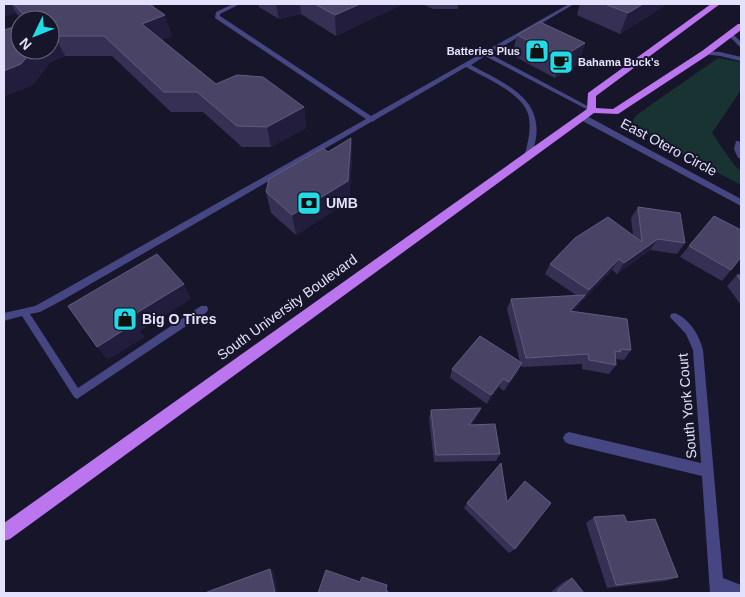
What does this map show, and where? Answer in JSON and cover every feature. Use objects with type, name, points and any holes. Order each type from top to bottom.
[{"type":"main road","points":[[716,4],[591,95],[592,110],[616,112],[705,53],[741,26]]},
{"type":"main road","name":"South University Boulevard","points":[[4,533],[592,110]]},
{"type":"street","name":"East Otero Circle","points":[[582,117],[741,203]]},
{"type":"street","name":"South York Court","points":[[675,317],[686,325],[695,338],[698,350],[717,588]]},
{"type":"street","name":"South York Court","points":[[569,438],[707,471]]},
{"type":"street","points":[[717,588],[741,592]]},
{"type":"lane","points":[[218,4],[226,9]]},
{"type":"lane","points":[[237,4],[218,13],[217,16],[372,120]]},
{"type":"lane","points":[[4,317],[24,312],[58,298],[572,4]]},
{"type":"lane","points":[[730,34],[741,45]]},
{"type":"lane","points":[[705,53],[741,59]]},
{"type":"lane","points":[[486,54],[592,110]]},
{"type":"lane","points":[[466,65],[513,92],[525,103],[533,120],[529,154]]},
{"type":"lane","points":[[738,143],[738,150],[741,156]]},
{"type":"lane","points":[[24,312],[77,394],[204,309]]},
{"type":"green space","points":[[718,58],[741,62],[741,90],[712,133],[734,165],[741,171],[741,185],[644,134],[640,131],[641,129],[638,125],[633,123],[635,117],[643,110],[645,111],[645,109]]},
{"type":"building","points":[[14,4],[149,4],[165,15],[142,24],[216,84],[237,75],[263,77],[304,107],[267,127],[237,126],[197,92],[164,92],[104,36],[60,36],[60,10],[19,10]]},
{"type":"building","points":[[315,4],[360,4],[335,15]]},
{"type":"building","points":[[605,4],[643,4],[628,13]]},
{"type":"building","points":[[540,22],[585,43],[562,57],[517,35]]},
{"type":"building","points":[[10,28],[10,60],[24,60],[21,64],[4,71],[4,30]]},
{"type":"building","points":[[351,138],[348,181],[292,215],[266,192],[269,179],[323,148],[328,152]]},
{"type":"building","points":[[638,207],[680,213],[685,243],[658,239],[624,263],[619,259],[589,290],[550,264],[575,238],[608,217],[642,242]]},
{"type":"building","points":[[714,216],[741,230],[741,257],[731,270],[689,246]]},
{"type":"building","points":[[157,254],[184,284],[130,317],[135,323],[97,347],[68,306]]},
{"type":"building","points":[[585,295],[570,311],[627,319],[631,350],[620,349],[621,352],[615,351],[616,365],[589,360],[588,354],[526,358],[511,299]]},
{"type":"building","points":[[480,336],[522,363],[509,382],[503,379],[491,395],[452,369]]},
{"type":"building","points":[[481,408],[469,425],[495,424],[500,454],[436,455],[431,410]]},
{"type":"building","points":[[501,463],[507,502],[525,481],[551,503],[515,549],[467,503]]},
{"type":"building","points":[[624,515],[627,522],[655,519],[678,577],[616,585],[594,517]]},
{"type":"building","points":[[270,569],[275,593],[207,593],[207,592]]},
{"type":"building","points":[[326,570],[360,582],[362,577],[387,585],[386,591],[388,591],[387,593],[318,593]]},
{"type":"building","points":[[572,578],[584,593],[557,593],[559,589]]},
{"type":"place","name":"Batteries Plus","points":[[537,51]]},
{"type":"place","name":"Bahama Buck’s","points":[[561,62]]},
{"type":"place","name":"UMB","points":[[309,203]]},
{"type":"place","name":"Big O Tires","points":[[125,319]]}]
